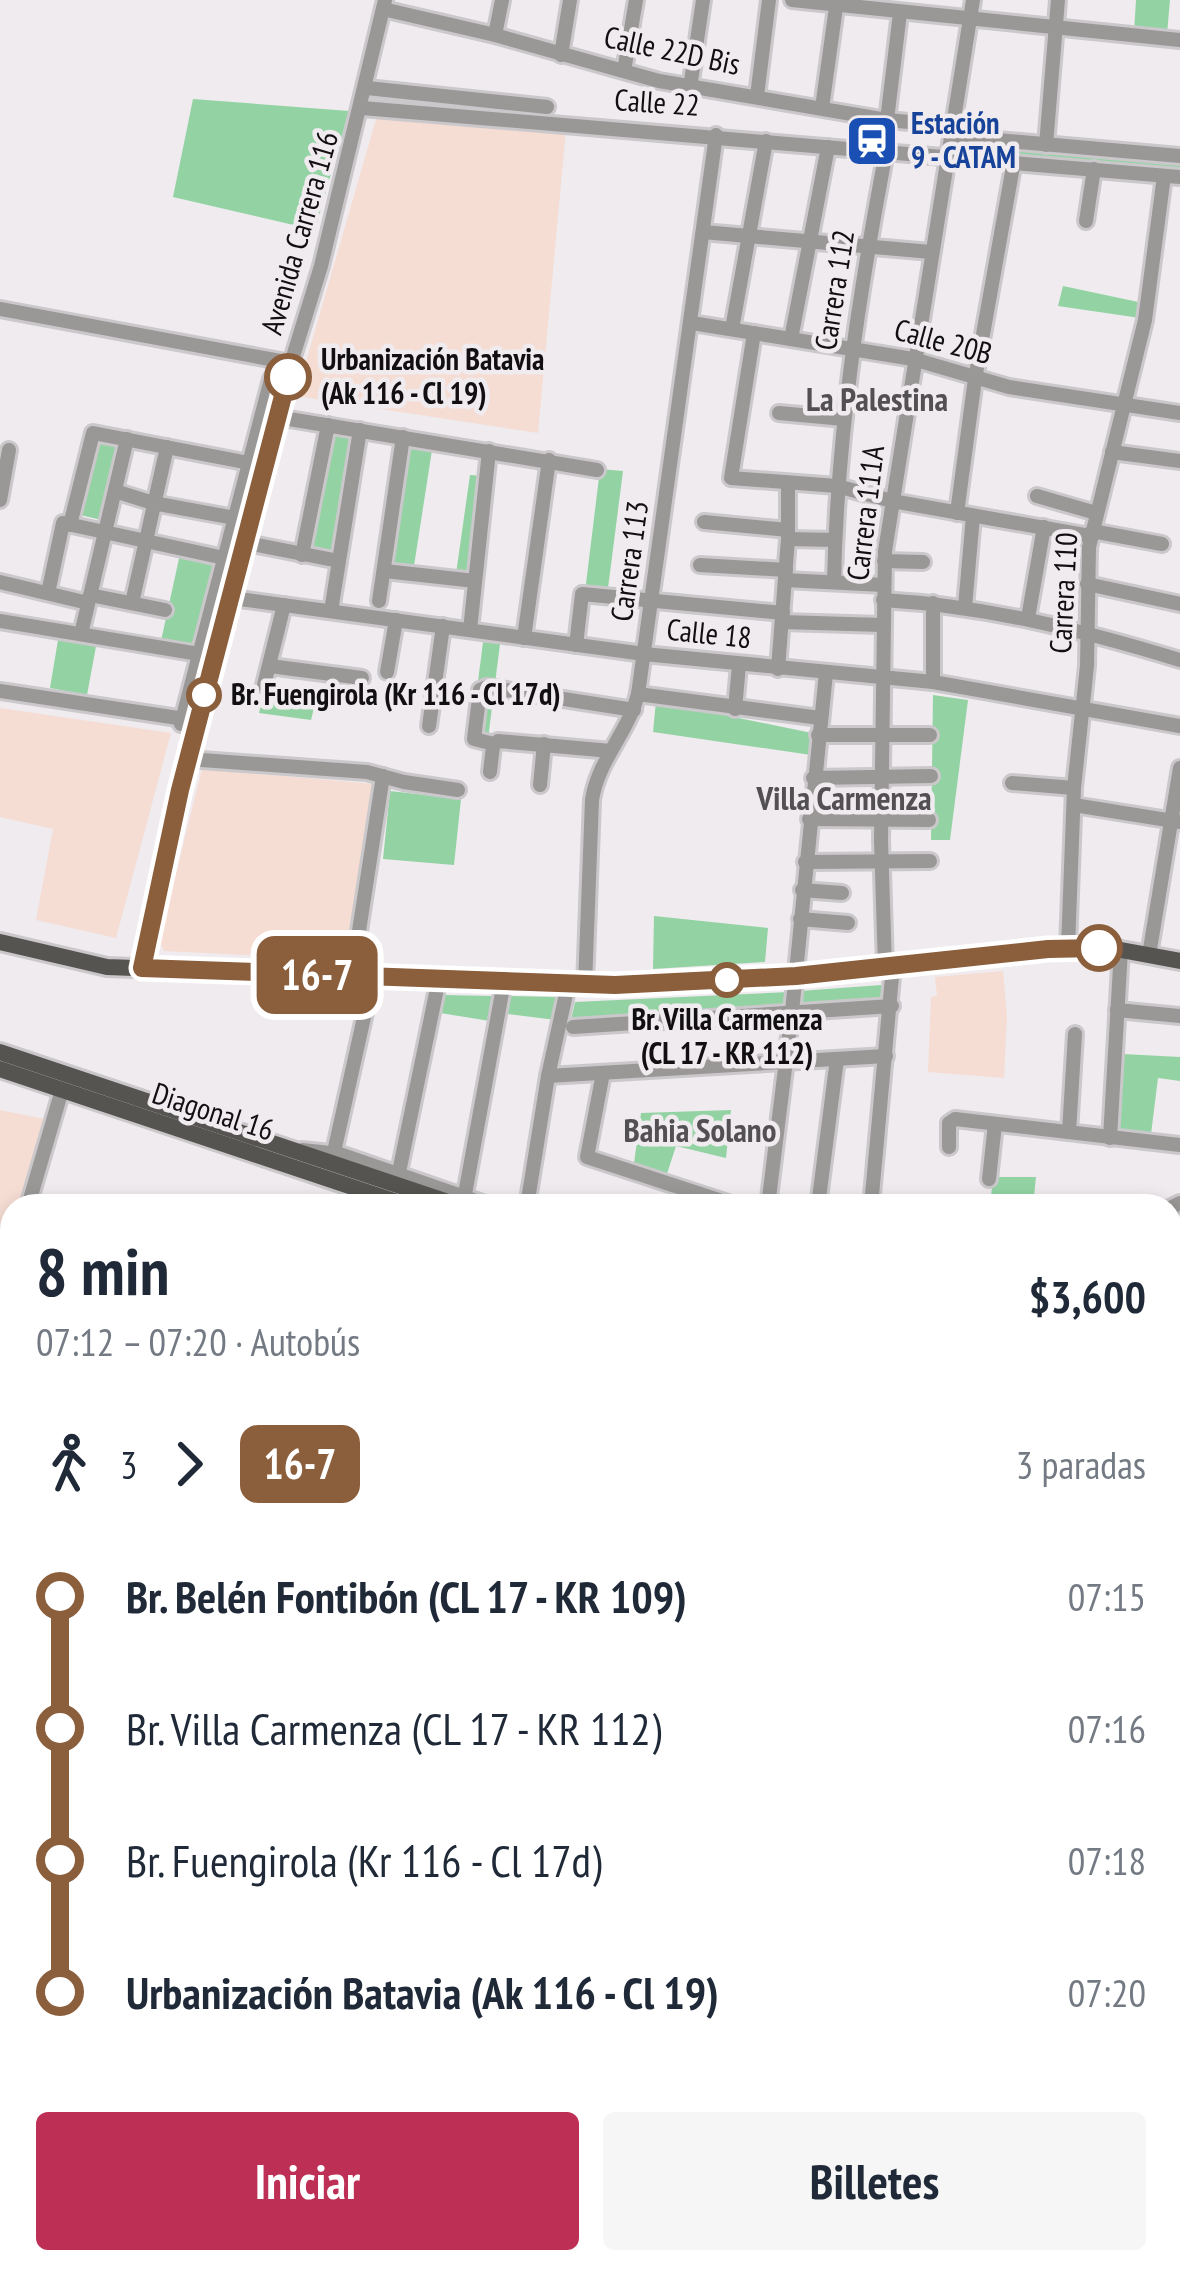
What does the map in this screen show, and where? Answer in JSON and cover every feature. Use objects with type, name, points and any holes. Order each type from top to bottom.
[{"type":"main road","points":[[0,942],[107,967],[577,985],[796,976],[1068,947],[1180,961]]},
{"type":"main road","name":"Diagonal 16","points":[[0,1052],[297,1150],[464,1193]]},
{"type":"main road","name":"Diagonal 16","points":[[0,1069],[373,1194]]},
{"type":"street","points":[[495,35],[502,0]]},
{"type":"street","points":[[561,55],[570,0]]},
{"type":"street","points":[[624,71],[636,0]]},
{"type":"street","points":[[691,88],[704,0]]},
{"type":"street","points":[[758,96],[769,0]]},
{"type":"street","points":[[792,0],[1180,40]]},
{"type":"street","name":"Carrera 111A","points":[[872,1194],[892,1006],[881,819],[884,561],[973,0]]},
{"type":"street","points":[[1046,145],[1058,0]]},
{"type":"street","name":"Calle 22D Bis","points":[[384,4],[691,88],[1046,145],[1180,156]]},
{"type":"street","name":"Avenida Carrera 116","points":[[142,968],[188,758],[189,723],[232,598],[278,417],[279,381],[291,363],[321,266],[384,4]]},
{"type":"street","points":[[822,108],[837,4]]},
{"type":"street","points":[[886,120],[900,13]]},
{"type":"street","points":[[367,88],[548,107]]},
{"type":"street","name":"Calle 22","points":[[362,108],[1172,176]]},
{"type":"street","name":"Carrera 113","points":[[528,1194],[548,1076],[577,985],[596,776],[636,702],[716,135]]},
{"type":"street","points":[[732,329],[766,141]]},
{"type":"street","points":[[791,339],[828,147]]},
{"type":"street","name":"Carrera 112","points":[[834,582],[837,486],[852,349],[886,152]]},
{"type":"street","points":[[965,607],[965,515],[974,379],[1014,161]]},
{"type":"street","points":[[1086,221],[1094,169]]},
{"type":"street","name":"Carrera 110","points":[[1068,947],[1091,534],[1125,405],[1172,176]]},
{"type":"street","points":[[703,232],[932,253]]},
{"type":"street","points":[[0,309],[291,363]]},
{"type":"street","name":"Calle 20B","points":[[692,323],[913,359],[974,379],[1180,413]]},
{"type":"street","points":[[754,333],[731,478],[837,486],[965,515],[1162,544]]},
{"type":"street","points":[[0,691],[189,723],[199,655],[249,463],[279,381]]},
{"type":"street","points":[[779,413],[844,419]]},
{"type":"street","points":[[278,417],[597,470]]},
{"type":"street","points":[[302,555],[328,425]]},
{"type":"street","points":[[331,611],[360,430]]},
{"type":"street","points":[[48,593],[93,433],[249,463]]},
{"type":"street","points":[[380,602],[403,437]]},
{"type":"street","points":[[81,634],[127,440]]},
{"type":"street","points":[[132,603],[167,447]]},
{"type":"street","points":[[0,498],[9,450]]},
{"type":"street","points":[[470,630],[489,451]]},
{"type":"street","points":[[1112,452],[1178,461]]},
{"type":"street","points":[[524,638],[549,460]]},
{"type":"street","points":[[778,669],[788,483]]},
{"type":"street","points":[[116,491],[235,518]]},
{"type":"street","points":[[1037,496],[1096,513]]},
{"type":"street","points":[[704,522],[835,540]]},
{"type":"street","points":[[66,524],[224,558]]},
{"type":"street","points":[[1028,618],[1044,526]]},
{"type":"street","points":[[247,542],[339,561]]},
{"type":"street","points":[[884,561],[923,562]]},
{"type":"street","points":[[700,565],[834,582],[1028,618],[1180,660]]},
{"type":"street","points":[[386,571],[476,581]]},
{"type":"street","points":[[0,582],[165,610]]},
{"type":"street","points":[[1087,584],[1180,604]]},
{"type":"street","points":[[576,645],[582,594],[882,625]]},
{"type":"street","name":"Calle 18","points":[[232,598],[644,654],[933,682],[1180,726]]},
{"type":"street","points":[[933,603],[933,682]]},
{"type":"street","points":[[264,685],[284,605]]},
{"type":"street","points":[[388,672],[396,620]]},
{"type":"street","points":[[0,621],[199,655]]},
{"type":"street","points":[[429,726],[443,626]]},
{"type":"street","points":[[735,709],[739,665]]},
{"type":"street","points":[[270,666],[362,678]]},
{"type":"street","points":[[770,1194],[826,673]]},
{"type":"street","points":[[611,752],[474,739],[480,690],[820,718]]},
{"type":"street","points":[[818,735],[930,735]]},
{"type":"street","points":[[490,772],[494,744]]},
{"type":"street","points":[[540,785],[544,744]]},
{"type":"street","points":[[188,758],[383,776],[458,790]]},
{"type":"street","points":[[1149,955],[1172,874],[1180,768]]},
{"type":"street","points":[[352,976],[383,776]]},
{"type":"street","points":[[814,778],[932,776]]},
{"type":"street","points":[[1012,783],[1074,788]]},
{"type":"street","points":[[1074,805],[1176,822]]},
{"type":"street","points":[[809,819],[929,820]]},
{"type":"street","points":[[805,862],[930,861]]},
{"type":"street","points":[[802,890],[842,893]]},
{"type":"street","points":[[800,919],[848,923]]},
{"type":"street","points":[[1110,1138],[1121,950]]},
{"type":"street","points":[[336,1146],[373,977]]},
{"type":"street","points":[[401,1165],[439,979]]},
{"type":"street","points":[[464,1193],[504,982]]},
{"type":"street","points":[[573,1028],[892,1006]]},
{"type":"street","points":[[1118,1010],[1180,1016]]},
{"type":"street","points":[[1069,1132],[1075,1034]]},
{"type":"street","points":[[548,1076],[886,1056]]},
{"type":"street","points":[[820,1194],[837,1059]]},
{"type":"street","points":[[603,1073],[587,1157],[700,1194]]},
{"type":"street","points":[[32,1194],[62,1090]]},
{"type":"street","points":[[949,1147],[951,1120],[1180,1145]]},
{"type":"street","points":[[989,1179],[995,1124]]},
{"type":"street","name":"Diagonal 16","points":[[297,1150],[336,1146],[401,1165],[464,1193]]},
{"type":"shaded area","points":[[377,116],[566,130],[538,433],[296,396]]},
{"type":"shaded area","points":[[0,708],[171,733],[116,938],[36,920],[53,829],[0,817]]},
{"type":"shaded area","points":[[202,769],[375,784],[348,960],[164,951],[159,941]]},
{"type":"shaded area","points":[[1003,971],[1004,1078],[928,1072],[935,977]]},
{"type":"shaded area","points":[[0,1110],[45,1119],[23,1194],[0,1194]]},
{"type":"green space","points":[[1136,0],[1170,0],[1167,34],[1134,32]]},
{"type":"green space","points":[[193,99],[349,111],[315,230],[173,197]]},
{"type":"green space","points":[[958,141],[1180,160],[1180,173],[956,152]]},
{"type":"green space","points":[[1063,286],[1143,303],[1140,318],[1058,306]]},
{"type":"green space","points":[[330,435],[357,437],[336,554],[304,550]]},
{"type":"green space","points":[[95,437],[123,440],[106,521],[76,514]]},
{"type":"green space","points":[[405,447],[432,450],[414,566],[389,563]]},
{"type":"green space","points":[[600,469],[623,471],[607,596],[585,592]]},
{"type":"green space","points":[[470,475],[483,476],[472,576],[456,574]]},
{"type":"green space","points":[[180,554],[216,561],[195,649],[161,641]]},
{"type":"green space","points":[[59,634],[97,641],[87,695],[50,688]]},
{"type":"green space","points":[[483,642],[500,644],[488,739],[471,737]]},
{"type":"green space","points":[[264,691],[315,704],[311,720],[259,713]]},
{"type":"green space","points":[[933,695],[968,700],[950,840],[931,840]]},
{"type":"green space","points":[[656,701],[812,733],[811,755],[653,732]]},
{"type":"green space","points":[[390,791],[461,799],[454,865],[383,859]]},
{"type":"green space","points":[[654,916],[768,928],[765,962],[653,969]]},
{"type":"green space","points":[[881,985],[882,1001],[802,1006],[800,991]]},
{"type":"green space","points":[[789,992],[788,1010],[571,1020],[575,1002]]},
{"type":"green space","points":[[443,995],[493,996],[490,1021],[440,1013]]},
{"type":"green space","points":[[510,996],[560,997],[556,1020],[507,1014]]},
{"type":"green space","points":[[1123,1054],[1180,1057],[1180,1081],[1158,1078],[1151,1134],[1117,1132]]},
{"type":"green space","points":[[731,1110],[726,1158],[676,1146],[665,1180],[633,1170],[641,1113]]},
{"type":"green space","points":[[993,1177],[1036,1177],[1034,1194],[991,1194]]},
{"type":"bus line","name":"16-7","points":[[288,377],[180,790],[142,968],[615,985],[796,976],[1068,947],[1099,948]]},
{"type":"place","name":"Estación 9 - CATAM","points":[[872,141]]},
{"type":"place","name":"Urbanización Batavia (Ak 116 - Cl 19)","points":[[288,377]]},
{"type":"place","name":"Br. Fuengirola (Kr 116 - Cl 17d)","points":[[204,695]]},
{"type":"place","name":"Br. Villa Carmenza (CL 17 - KR 112)","points":[[727,980]]},
{"type":"district","name":"La Palestina","points":[[877,399]]},
{"type":"district","name":"Villa Carmenza","points":[[844,798]]},
{"type":"district","name":"Bahia Solano","points":[[700,1130]]}]
